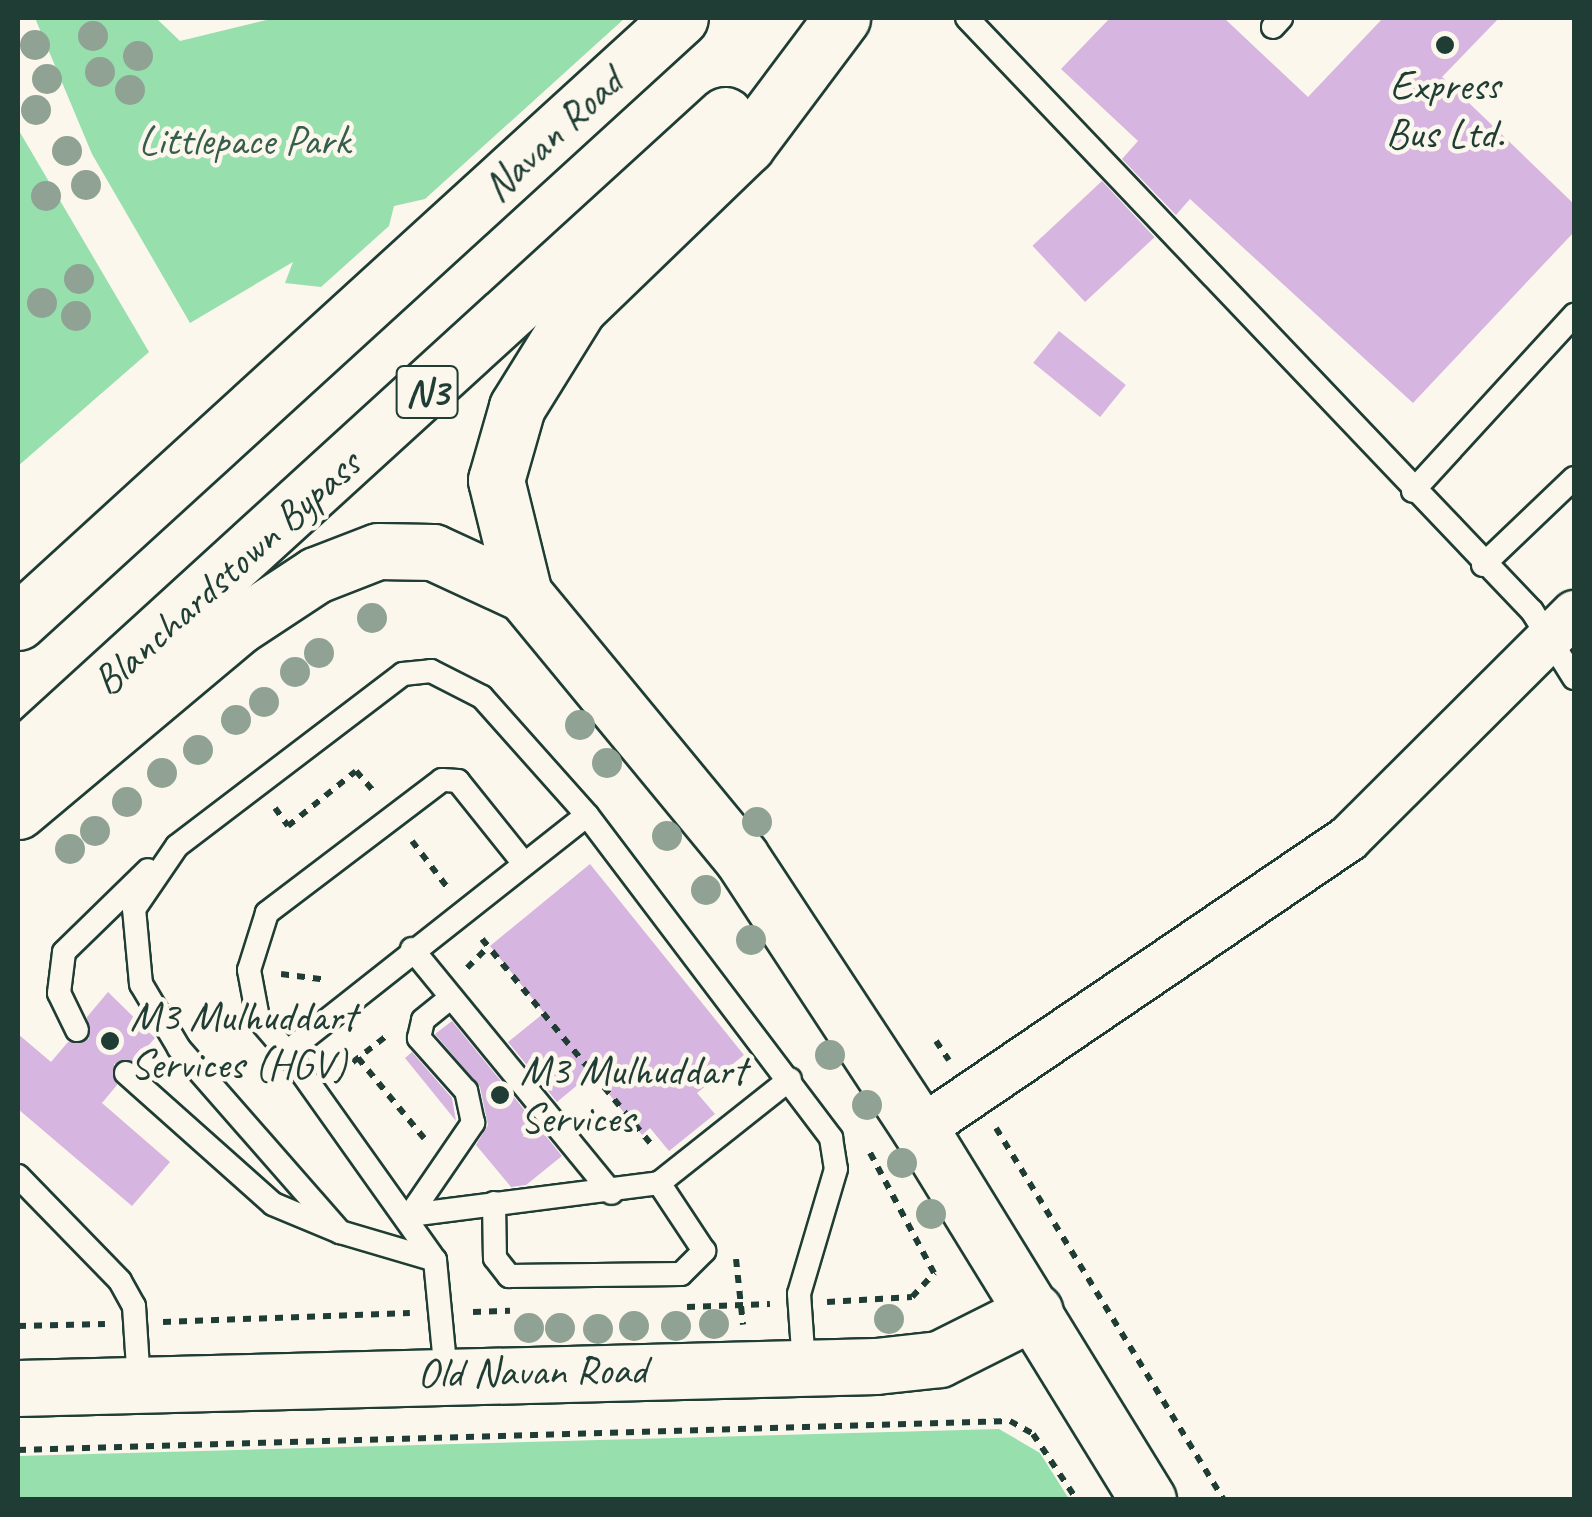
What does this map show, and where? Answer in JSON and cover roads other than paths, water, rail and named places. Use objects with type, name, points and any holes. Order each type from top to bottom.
[{"type":"main road","name":"Navan Road","points":[[18,622],[680,18]]},
{"type":"main road","name":"Blanchardstown Bypass","points":[[18,760],[830,18]]},
{"type":"main road","points":[[842,18],[748,145],[578,308],[536,370],[500,444],[496,480],[524,594],[741,858],[920,1128],[1148,1500]]},
{"type":"main road","points":[[18,810],[237,628],[316,574],[378,550],[433,552],[524,594]]},
{"type":"main road","name":"Old Navan Road","points":[[18,1388],[939,1359],[1035,1311]]},
{"type":"street","points":[[920,1128],[1348,838],[1561,627]]},
{"type":"lane","points":[[967,18],[1483,565],[1532,612],[1561,627],[1574,678]]},
{"type":"lane","points":[[1412,491],[1574,315]]},
{"type":"lane","points":[[1483,565],[1574,478]]},
{"type":"lane","points":[[77,1030],[60,993],[64,952],[177,846],[377,687],[417,672],[482,697],[587,814],[790,1079],[836,1153],[802,1273],[804,1366]]},
{"type":"lane","points":[[446,1374],[436,1260],[375,1166],[258,1018],[249,970],[267,912],[450,778],[522,861]]},
{"type":"lane","points":[[287,1052],[522,861],[587,814]]},
{"type":"lane","points":[[177,846],[134,910],[141,984],[178,1048],[340,1232]]},
{"type":"lane","points":[[412,949],[612,1193]]},
{"type":"lane","points":[[410,1215],[461,1148],[473,1123],[466,1091],[419,1038],[423,1020],[450,998]]},
{"type":"lane","points":[[126,1072],[273,1204],[340,1232],[436,1260]]},
{"type":"lane","points":[[410,1215],[612,1193],[659,1182],[790,1079]]},
{"type":"lane","points":[[494,1204],[495,1258],[509,1276],[681,1274],[704,1252],[659,1182]]},
{"type":"lane","points":[[20,1184],[120,1281],[134,1306],[139,1383]]},
{"type":"place","name":"Express Bus Ltd.","points":[[1445,45]]},
{"type":"place","name":"M3 Mulhuddart Services (HGV)","points":[[110,1041]]},
{"type":"place","name":"M3 Mulhuddart Services","points":[[500,1095]]},
{"type":"park label","name":"Littlepace Park","points":[[244,141]]}]
